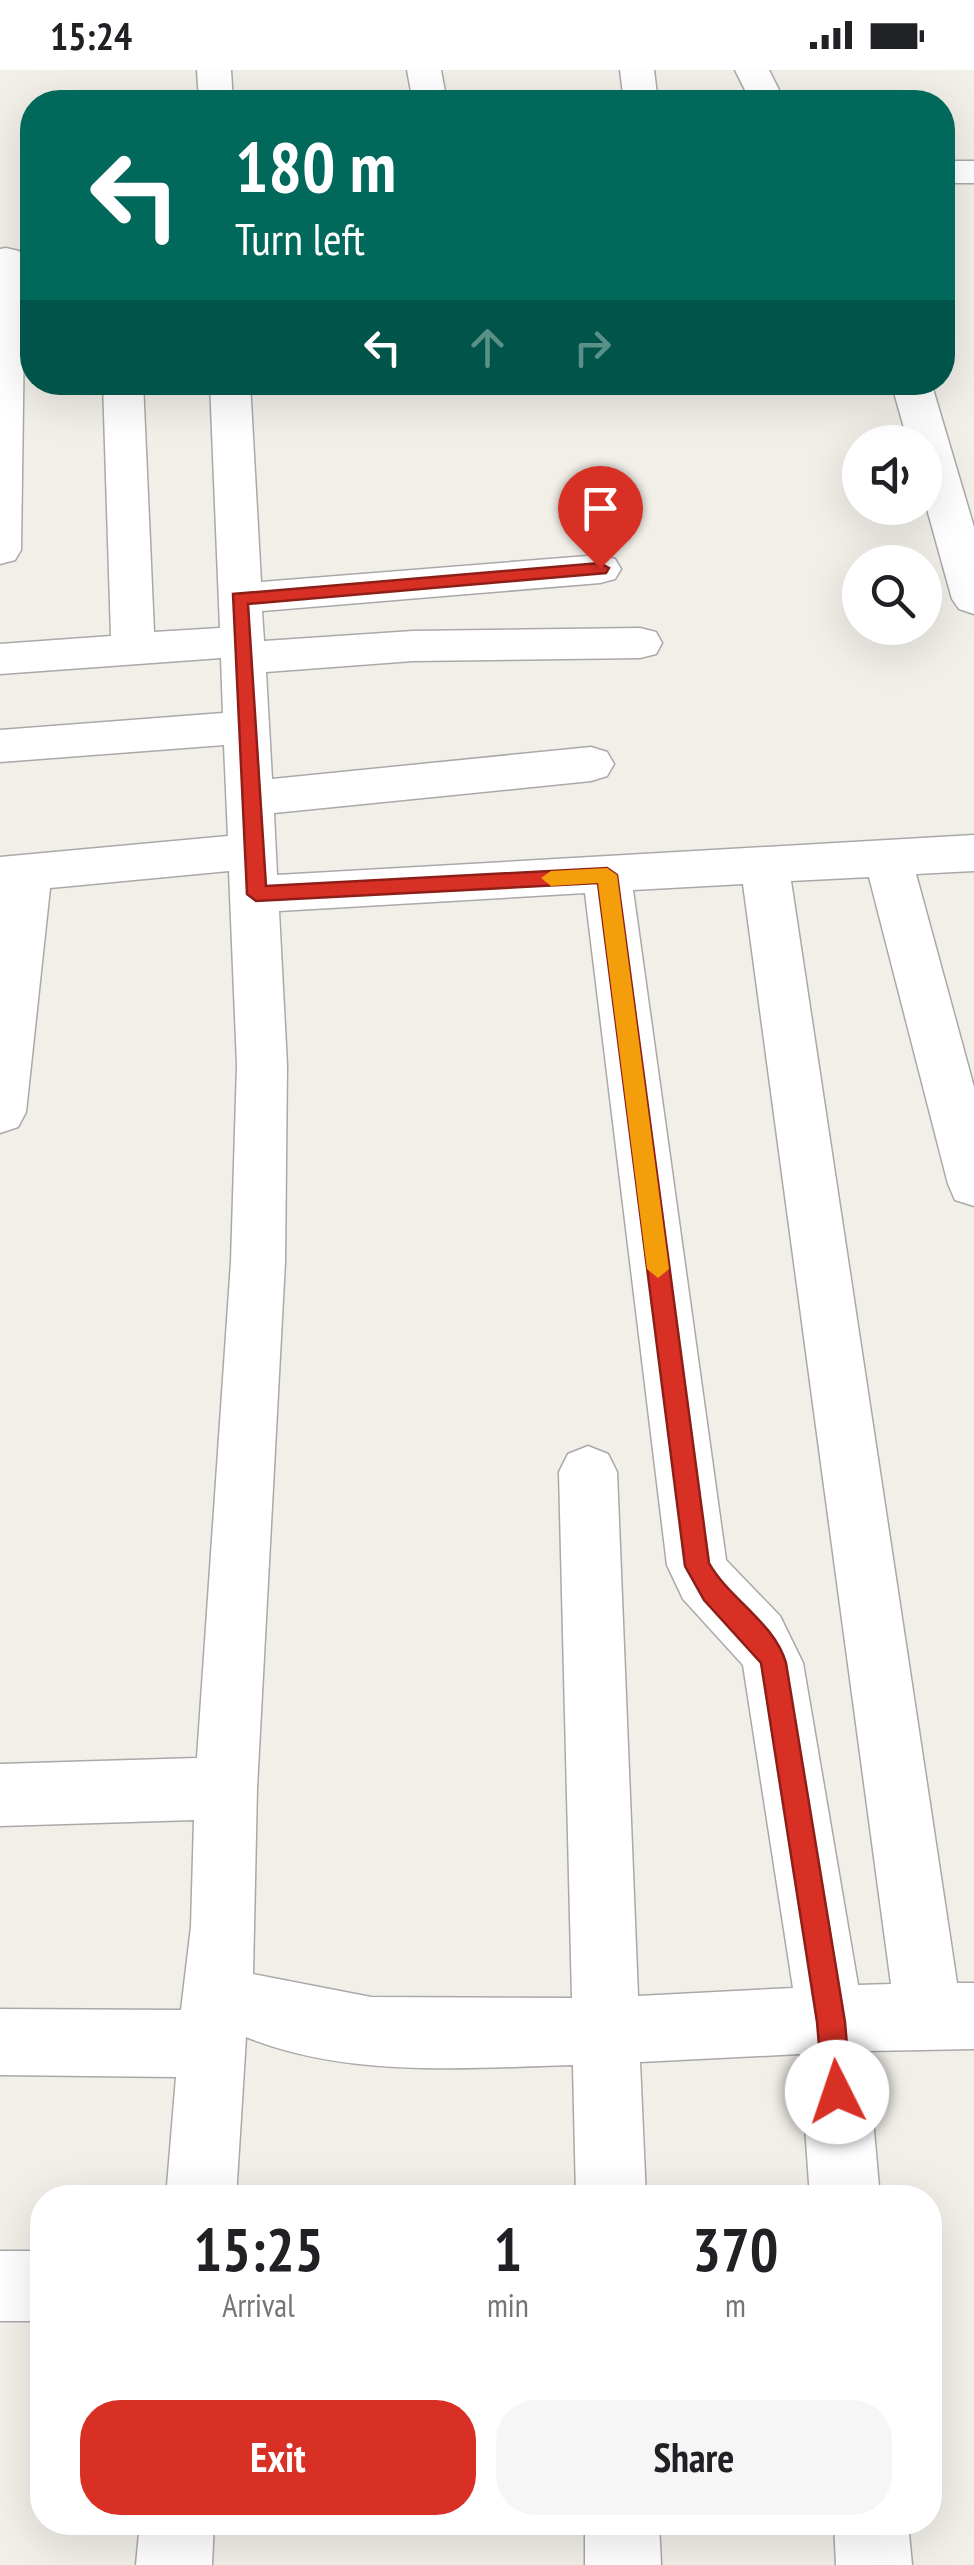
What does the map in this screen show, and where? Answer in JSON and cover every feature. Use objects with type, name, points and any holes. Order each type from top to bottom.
[{"type":"street","points":[[0,550],[13,259]]},
{"type":"street","points":[[123,395],[133,650]]},
{"type":"street","points":[[202,2185],[224,1928],[226,1788],[258,1262],[262,1065],[231,395]]},
{"type":"street","points":[[914,395],[974,599]]},
{"type":"street","points":[[0,659],[133,650],[600,568]]},
{"type":"street","points":[[241,633],[413,646],[640,643]]},
{"type":"street","points":[[0,746],[246,727]]},
{"type":"street","points":[[0,1112],[14,874],[254,848],[591,764]]},
{"type":"street","points":[[254,848],[607,875],[974,854]]},
{"type":"street","points":[[887,856],[974,1184]]},
{"type":"street","points":[[0,2042],[215,2018],[250,2009],[425,2035],[605,2032],[952,2016],[764,864]]},
{"type":"street","points":[[607,875],[697,1566],[712,1592],[769,1650],[831,2022],[844,2185]]},
{"type":"street","points":[[588,1472],[610,2185]]},
{"type":"street","points":[[0,1795],[226,1788]]},
{"type":"street","points":[[0,2286],[30,2286]]},
{"type":"street","points":[[174,2565],[176,2535]]},
{"type":"street","points":[[622,2535],[623,2565]]},
{"type":"street","points":[[871,2535],[874,2565]]},
{"type":"slow traffic","points":[[551,878],[607,875],[658,1269]]},
{"type":"route","points":[[600,568],[239,598],[256,894],[607,875],[697,1566],[712,1592],[769,1650],[773,1663],[831,2022],[837,2092]]}]
